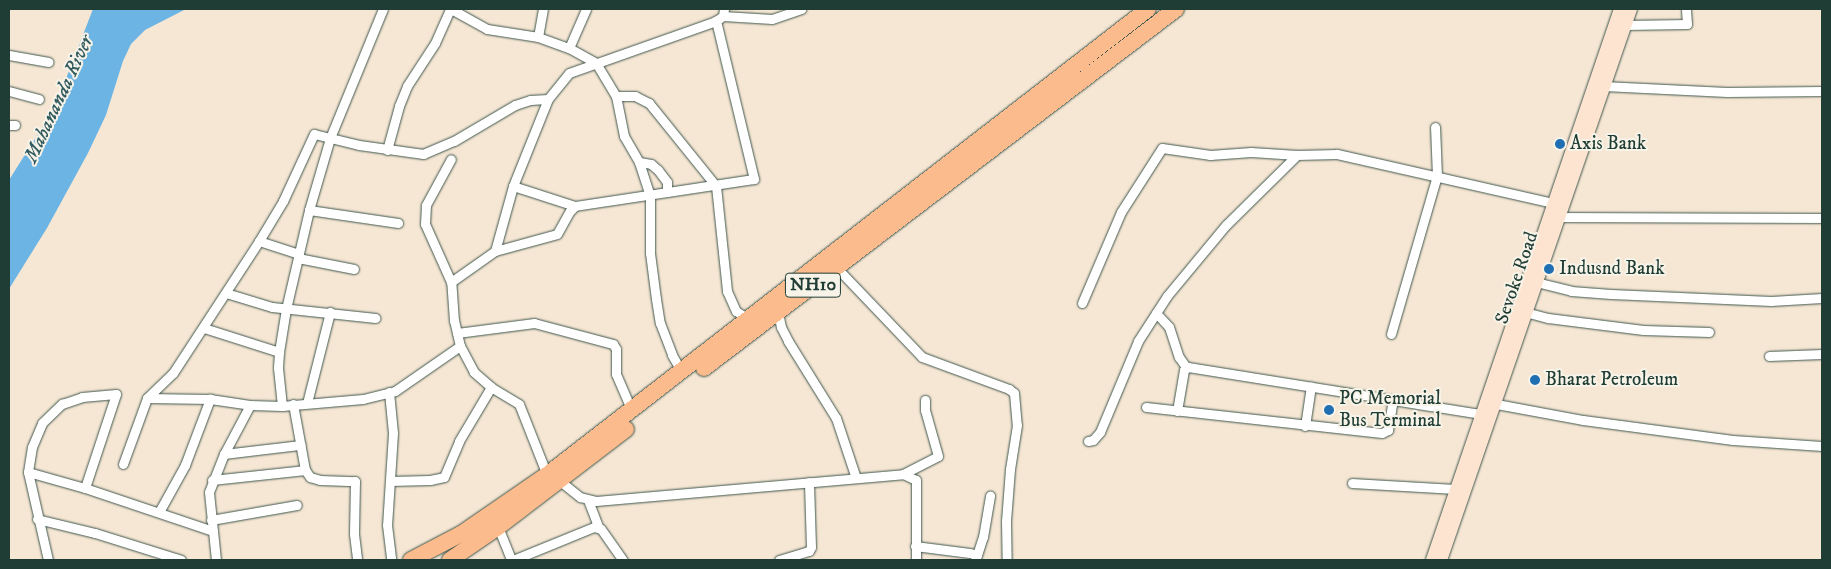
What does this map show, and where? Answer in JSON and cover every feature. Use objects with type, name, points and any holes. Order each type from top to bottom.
[{"type":"highway","points":[[411,560],[461,534],[553,478],[632,411],[682,372],[753,322],[788,290],[1148,9]]},
{"type":"highway","name":"NH10","points":[[450,560],[498,528],[553,478],[753,322],[778,312],[1176,9]]},
{"type":"main road","name":"Sevoke Road","points":[[1432,560],[1480,414],[1489,403],[1525,312],[1558,218],[1573,160],[1620,9]]},
{"type":"main road","name":"Sevoke Road","points":[[1441,560],[1553,203],[1603,86],[1631,9]]},
{"type":"street","points":[[282,406],[278,367],[279,352],[286,309],[309,210],[330,138],[383,9]]},
{"type":"street","points":[[387,150],[399,106],[407,86],[415,70],[435,43],[450,9],[487,29],[538,37],[569,48],[596,62],[616,96],[624,136],[639,162],[650,195],[650,260],[660,323],[672,356],[682,372]]},
{"type":"street","points":[[538,37],[543,9]]},
{"type":"street","points":[[569,48],[586,9]]},
{"type":"street","points":[[495,251],[513,186],[548,99],[569,72],[721,15],[772,19],[801,9]]},
{"type":"street","points":[[1625,25],[1687,24],[1686,9]]},
{"type":"street","points":[[513,186],[575,206],[753,180],[755,176],[721,15]]},
{"type":"street","points":[[9,55],[48,62]]},
{"type":"street","points":[[1603,86],[1736,92],[1822,91]]},
{"type":"street","points":[[9,91],[39,99]]},
{"type":"street","points":[[616,96],[635,96],[649,104],[716,186],[728,291],[736,311],[753,322]]},
{"type":"street","points":[[123,464],[147,398],[173,373],[204,328],[283,201],[314,134],[418,155],[454,141],[515,105],[530,100],[548,99]]},
{"type":"street","points":[[1391,334],[1437,176],[1435,127]]},
{"type":"street","points":[[1082,304],[1121,212],[1160,148],[1210,155],[1251,152],[1297,155],[1337,154],[1553,203]]},
{"type":"street","points":[[1088,441],[1093,440],[1100,432],[1138,341],[1167,296],[1226,225],[1297,155]]},
{"type":"street","points":[[452,159],[426,205],[425,218],[427,232],[451,282],[450,292],[460,346],[474,372],[491,387],[519,404],[553,478],[580,497],[588,500],[904,474],[938,456],[925,410],[925,400]]},
{"type":"street","points":[[639,162],[652,164],[658,170],[667,182],[667,192]]},
{"type":"street","points":[[451,282],[495,251],[557,234],[570,211],[575,206]]},
{"type":"street","points":[[309,210],[398,223]]},
{"type":"street","points":[[1558,218],[1822,218]]},
{"type":"street","points":[[259,241],[298,256],[354,269]]},
{"type":"street","points":[[836,267],[922,357],[1009,389],[1014,393],[1017,425],[1010,469],[1006,521],[1007,560]]},
{"type":"street","points":[[1536,282],[1571,291],[1612,294],[1771,301],[1822,298]]},
{"type":"street","points":[[226,293],[272,307],[375,318]]},
{"type":"street","points":[[307,403],[330,312]]},
{"type":"street","points":[[778,312],[780,327],[836,418],[856,478]]},
{"type":"street","points":[[1525,312],[1548,318],[1643,330],[1709,332]]},
{"type":"street","points":[[1156,313],[1169,327],[1179,357],[1186,367],[1480,414]]},
{"type":"street","points":[[457,333],[534,323],[613,344],[616,348],[616,374],[632,411]]},
{"type":"street","points":[[204,328],[279,352]]},
{"type":"street","points":[[147,398],[210,399],[250,405],[282,406],[363,399],[395,391],[460,346]]},
{"type":"street","points":[[1769,356],[1822,354]]},
{"type":"street","points":[[1177,411],[1186,367]]},
{"type":"street","points":[[1306,426],[1311,386]]},
{"type":"street","points":[[390,480],[430,480],[444,476],[459,442],[491,387]]},
{"type":"street","points":[[389,392],[393,433],[387,525],[391,560]]},
{"type":"street","points":[[48,560],[37,519],[28,472],[32,447],[42,423],[62,404],[82,397],[116,394],[85,488]]},
{"type":"street","points":[[159,512],[185,465],[210,399]]},
{"type":"street","points":[[1146,408],[1385,433],[1388,430],[1393,400]]},
{"type":"street","points":[[1489,403],[1583,420],[1733,440],[1822,446]]},
{"type":"street","points":[[293,404],[304,470],[310,476],[320,480],[355,481],[354,534],[356,560]]},
{"type":"street","points":[[216,560],[209,492],[212,480],[224,454],[250,405]]},
{"type":"street","points":[[224,454],[300,445]]},
{"type":"street","points":[[212,480],[304,470]]},
{"type":"street","points":[[28,472],[85,488],[213,531]]},
{"type":"street","points":[[904,474],[916,480],[916,560]]},
{"type":"street","points":[[779,560],[789,559],[809,551],[811,547],[809,482]]},
{"type":"street","points":[[1352,483],[1456,489]]},
{"type":"street","points":[[915,546],[941,548],[976,558],[983,537],[990,496]]},
{"type":"street","points":[[588,500],[599,528],[623,560]]},
{"type":"street","points":[[211,520],[297,505]]},
{"type":"street","points":[[37,519],[95,533],[181,560]]},
{"type":"street","points":[[498,528],[512,560],[572,534],[594,527],[599,528]]},
{"type":"street","points":[[144,560],[146,550]]},
{"type":"water","name":"Mahananda River","points":[[93,9],[186,9],[145,30],[131,44],[123,61],[106,115],[88,153],[47,228],[9,289],[9,180],[55,107]]},
{"type":"place","name":"Axis Bank","points":[[1560,144]]},
{"type":"place","name":"Indusnd Bank","points":[[1549,269]]},
{"type":"place","name":"Bharat Petroleum","points":[[1535,380]]},
{"type":"place","name":"PC Memorial Bus Terminal","points":[[1329,410]]}]
